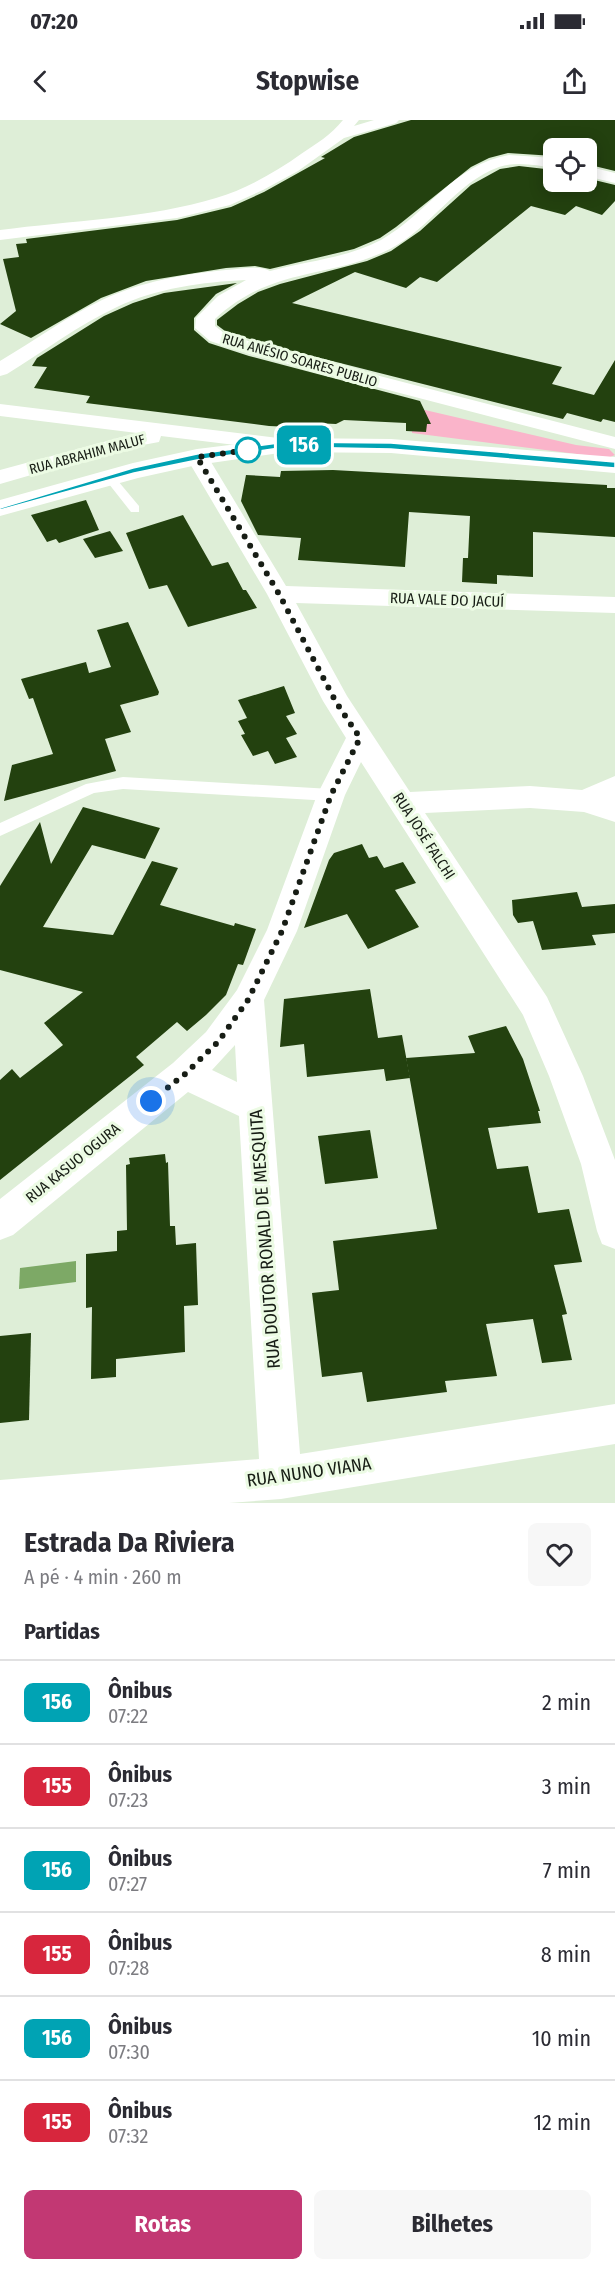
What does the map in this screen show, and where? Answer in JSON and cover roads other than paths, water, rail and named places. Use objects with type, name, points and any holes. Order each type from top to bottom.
[{"type":"street","points":[[0,235],[177,213],[224,201],[257,188],[292,168],[339,135],[351,120]]},
{"type":"street","points":[[339,135],[391,120]]},
{"type":"street","name":"RUA ANÉSIO SOARES PUBLIO","points":[[543,162],[513,159],[493,164],[441,198],[406,231],[387,244],[346,259],[274,274],[216,305],[205,318],[205,328],[217,337],[241,346],[615,443]]},
{"type":"street","points":[[597,174],[615,178]]},
{"type":"street","points":[[0,370],[88,315],[138,292],[195,280],[274,274]]},
{"type":"street","points":[[0,410],[286,445],[391,446],[615,465]]},
{"type":"street","name":"RUA ABRAHIM MALUF","points":[[0,477],[118,443],[174,432]]},
{"type":"street","points":[[0,508],[109,477],[197,457],[286,445]]},
{"type":"street","name":"RUA JOSÉ FALCHI","points":[[197,457],[279,594],[336,702],[536,1007],[566,1076],[599,1164],[615,1231]]},
{"type":"street","name":"RUA VALE DO JACUÍ","points":[[279,594],[615,606]]},
{"type":"street","name":"RUA KASUO OGURA","points":[[0,1222],[185,1074],[218,1042],[248,1000],[282,931],[331,795],[360,738]]},
{"type":"street","points":[[584,801],[615,787]]},
{"type":"street","points":[[403,803],[530,796],[584,801],[615,812]]},
{"type":"street","name":"RUA DOUTOR RONALD DE MESQUITA","points":[[248,1000],[281,1478]]},
{"type":"street","points":[[185,1074],[255,1107]]},
{"type":"street","name":"RUA NUNO VIANA","points":[[0,1501],[281,1478],[615,1424]]},
{"type":"lane","points":[[109,477],[135,509]]},
{"type":"lane","points":[[0,830],[91,788],[123,783],[331,795]]}]
